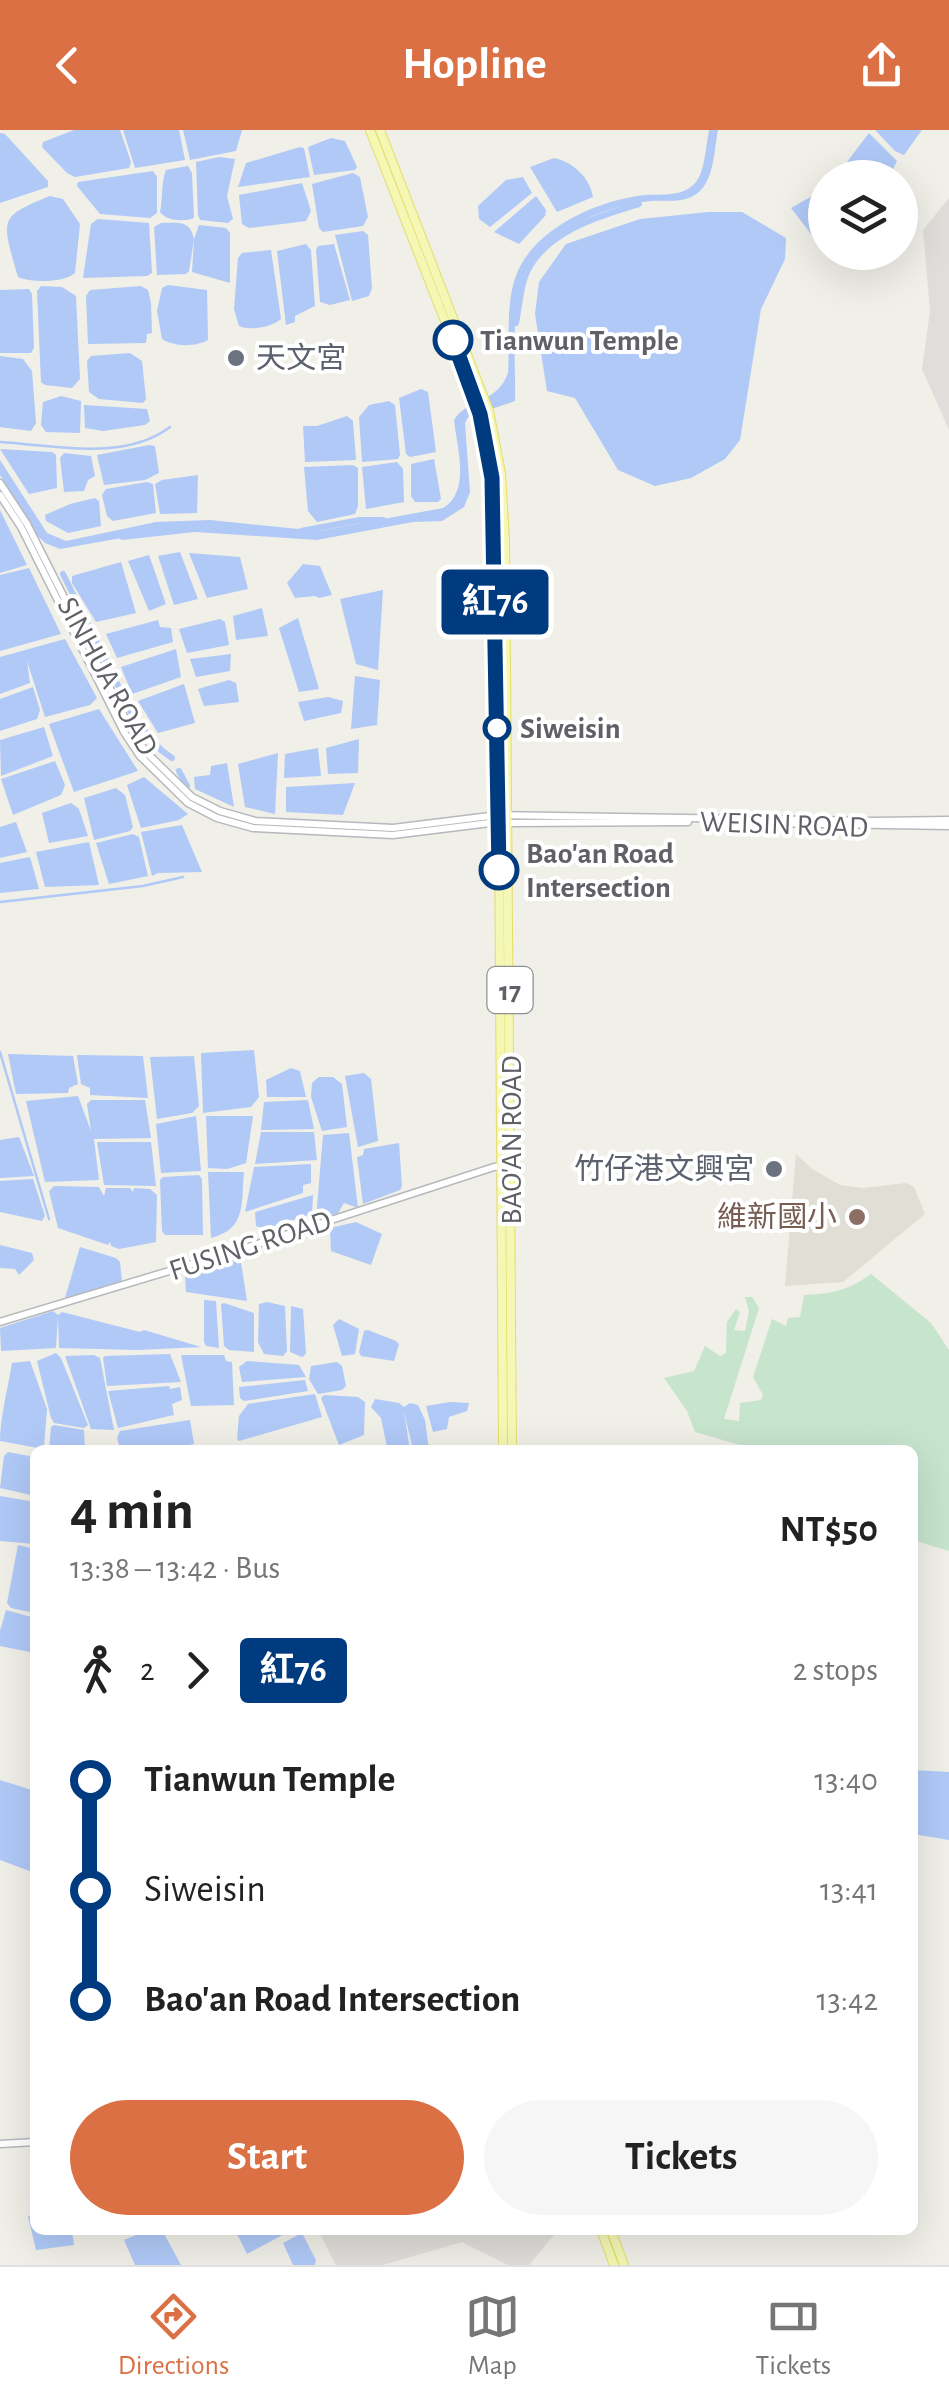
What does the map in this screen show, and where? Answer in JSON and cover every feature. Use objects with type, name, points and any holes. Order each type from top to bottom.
[{"type":"main road","name":"17","points":[[370,130],[433,274]]},
{"type":"main road","name":"17","points":[[380,130],[433,274]]},
{"type":"main road","name":"BAO'AN ROAD","points":[[433,274],[479,394],[501,473],[506,539],[500,1166],[504,1445]]},
{"type":"main road","name":"BAO'AN ROAD","points":[[503,819],[511,1165],[512,1445]]},
{"type":"main road","points":[[604,2235],[618,2262]]},
{"type":"main road","points":[[612,2235],[618,2262]]},
{"type":"street","name":"SINHUA ROAD","points":[[0,483],[27,524],[130,728],[146,752],[192,797],[220,811],[274,822],[393,828],[503,819]]},
{"type":"street","name":"SINHUA ROAD","points":[[0,495],[21,527],[124,732],[140,756],[188,803],[217,818],[254,828],[393,835],[503,819]]},
{"type":"street","name":"WEISIN ROAD","points":[[503,819],[872,827],[949,823]]},
{"type":"street","name":"FUSING ROAD","points":[[0,1322],[511,1165]]},
{"type":"street","points":[[0,2144],[30,2142]]},
{"type":"shaded area","points":[[949,198],[949,430],[922,369],[930,311],[923,230]]},
{"type":"shaded area","name":"維新國小","points":[[796,1154],[812,1169],[840,1185],[863,1188],[906,1183],[914,1187],[925,1214],[843,1282],[785,1286]]},
{"type":"shaded area","points":[[321,2235],[554,2235],[529,2265],[508,2265],[462,2242],[383,2265],[336,2265]]},
{"type":"green space","points":[[871,1274],[931,1323],[949,1350],[949,1551],[918,1542],[918,1445],[740,1445],[695,1432],[687,1411],[664,1378],[694,1371],[705,1346],[720,1356],[726,1353],[727,1322],[736,1309],[740,1312],[734,1330],[745,1331],[749,1311],[745,1297],[752,1297],[759,1308],[724,1419],[739,1421],[740,1403],[761,1400],[763,1395],[753,1377],[772,1319],[786,1326],[788,1318],[800,1317],[804,1295],[823,1294],[855,1284]]},
{"type":"water","points":[[74,130],[120,130],[131,162],[129,168],[75,177],[67,173],[42,147],[43,142]]},
{"type":"water","points":[[123,130],[179,130],[185,160],[135,168]]},
{"type":"water","points":[[183,130],[242,130],[236,151],[190,160]]},
{"type":"water","points":[[709,130],[718,130],[713,164],[706,183],[695,195],[682,200],[633,204],[595,215],[560,234],[533,261],[524,277],[517,306],[515,401],[468,417],[465,423],[470,492],[464,507],[442,521],[413,522],[317,540],[166,530],[60,549],[45,543],[34,532],[0,475],[0,460],[47,533],[66,541],[156,522],[210,520],[318,531],[443,508],[452,500],[460,480],[454,420],[460,412],[497,390],[508,373],[511,296],[526,257],[554,229],[589,210],[627,198],[672,194],[691,187],[701,171]]},
{"type":"water","points":[[875,130],[922,130],[904,155]]},
{"type":"water","points":[[0,133],[48,181],[48,187],[0,203]]},
{"type":"water","points":[[869,133],[896,160],[849,160]]},
{"type":"water","points":[[331,138],[345,141],[357,167],[314,175],[308,147]]},
{"type":"water","points":[[304,148],[310,177],[238,187],[246,163]]},
{"type":"water","points":[[219,157],[235,159],[227,196],[233,219],[228,223],[200,220],[198,215],[196,162]]},
{"type":"water","points":[[554,158],[580,172],[593,197],[557,212],[530,167]]},
{"type":"water","points":[[188,166],[192,173],[194,218],[171,219],[160,212],[164,175],[166,170]]},
{"type":"water","points":[[153,171],[157,177],[157,213],[150,218],[100,214],[77,186],[78,182]]},
{"type":"water","points":[[353,173],[360,177],[368,217],[363,226],[323,232],[319,228],[312,184]]},
{"type":"water","points":[[523,177],[532,193],[490,227],[479,219],[478,206],[506,180]]},
{"type":"water","points":[[302,183],[311,211],[306,221],[249,228],[242,224],[239,195]]},
{"type":"water","points":[[50,196],[63,199],[80,224],[75,273],[47,281],[18,277],[8,242],[8,221],[21,209]]},
{"type":"water","points":[[536,196],[546,210],[545,216],[519,244],[494,232]]},
{"type":"water","points":[[808,198],[808,230],[791,208]]},
{"type":"water","points":[[742,212],[786,238],[785,259],[761,309],[740,440],[725,459],[691,478],[655,486],[618,470],[575,398],[547,391],[535,314],[539,282],[566,244],[640,219]]},
{"type":"water","points":[[98,219],[149,223],[152,273],[83,278],[91,224]]},
{"type":"water","points":[[161,223],[190,228],[194,239],[186,274],[157,275],[154,227]]},
{"type":"water","points":[[199,225],[226,228],[230,233],[230,283],[192,272]]},
{"type":"water","points":[[363,231],[368,235],[372,288],[369,296],[352,301],[335,235]]},
{"type":"water","points":[[306,244],[311,250],[315,306],[286,325],[277,251]]},
{"type":"water","points":[[334,244],[350,300],[330,305],[320,302],[316,250],[318,246]]},
{"type":"water","points":[[271,250],[281,319],[261,327],[239,326],[234,309],[238,258],[242,253]]},
{"type":"water","points":[[168,285],[207,290],[208,340],[185,345],[162,339],[157,311],[162,288]]},
{"type":"water","points":[[41,286],[62,287],[76,296],[80,379],[72,388],[41,382],[37,291]]},
{"type":"water","points":[[141,286],[148,290],[151,303],[152,333],[147,334],[146,343],[88,344],[86,296],[90,290]]},
{"type":"water","points":[[29,289],[34,348],[31,353],[0,353],[0,290]]},
{"type":"water","points":[[130,353],[142,361],[146,399],[143,403],[99,399],[89,392],[87,361],[91,356]]},
{"type":"water","points":[[0,356],[23,359],[32,371],[36,423],[31,431],[0,427]]},
{"type":"water","points":[[421,389],[428,392],[436,452],[410,457],[406,454],[399,398]]},
{"type":"water","points":[[61,396],[81,401],[80,433],[46,432],[41,425],[43,402]]},
{"type":"water","points":[[389,401],[395,405],[400,455],[398,459],[362,462],[359,417],[369,405]]},
{"type":"water","points":[[84,405],[147,409],[150,421],[103,431],[85,428]]},
{"type":"water","points":[[347,416],[353,421],[356,460],[305,462],[303,426],[317,426]]},
{"type":"water","points":[[155,446],[159,473],[145,480],[104,485],[97,455]]},
{"type":"water","points":[[0,449],[52,452],[56,455],[57,488],[29,494]]},
{"type":"water","points":[[64,453],[91,456],[95,476],[88,480],[84,491],[64,492],[60,458]]},
{"type":"water","points":[[434,459],[441,499],[415,502],[411,496],[411,464]]},
{"type":"water","points":[[397,462],[403,469],[404,502],[366,509],[362,467]]},
{"type":"water","points":[[304,467],[358,468],[355,514],[317,522],[308,511]]},
{"type":"water","points":[[198,475],[197,513],[160,514],[155,484]]},
{"type":"water","points":[[153,484],[156,513],[113,521],[107,516],[102,495],[106,489]]},
{"type":"water","points":[[95,498],[99,501],[101,526],[68,533],[46,521],[45,515]]},
{"type":"water","points":[[0,510],[27,565],[0,573]]},
{"type":"water","points":[[180,552],[198,599],[174,605],[158,556]]},
{"type":"water","points":[[189,553],[240,557],[248,589],[207,598]]},
{"type":"water","points":[[149,555],[166,604],[149,611],[128,561]]},
{"type":"water","points":[[121,562],[136,613],[96,622],[72,583],[72,576]]},
{"type":"water","points":[[303,564],[320,566],[332,595],[295,598],[287,583]]},
{"type":"water","points":[[29,568],[61,634],[0,651],[0,575]]},
{"type":"water","points":[[383,590],[378,670],[356,664],[340,599]]},
{"type":"water","points":[[262,608],[268,636],[236,640],[233,616]]},
{"type":"water","points":[[298,618],[319,689],[299,692],[279,628]]},
{"type":"water","points":[[220,619],[225,622],[229,645],[187,653],[179,629]]},
{"type":"water","points":[[158,620],[160,627],[171,628],[173,642],[117,658],[106,634]]},
{"type":"water","points":[[65,639],[97,698],[90,705],[45,717],[27,661],[30,683],[0,694],[0,657]]},
{"type":"water","points":[[176,649],[181,677],[132,694],[121,667]]},
{"type":"water","points":[[231,654],[230,671],[196,677],[190,659]]},
{"type":"water","points":[[355,676],[380,680],[377,725],[351,729]]},
{"type":"water","points":[[229,680],[236,683],[239,702],[204,706],[198,689]]},
{"type":"water","points":[[184,684],[195,723],[158,733],[138,701]]},
{"type":"water","points":[[33,687],[40,710],[37,719],[0,731],[0,699]]},
{"type":"water","points":[[328,697],[343,701],[341,713],[304,721],[298,702]]},
{"type":"water","points":[[99,709],[138,771],[74,792],[49,724]]},
{"type":"water","points":[[44,727],[53,756],[1,776],[0,740]]},
{"type":"water","points":[[359,739],[358,773],[328,774],[326,748]]},
{"type":"water","points":[[318,748],[321,776],[284,778],[285,754]]},
{"type":"water","points":[[278,753],[275,814],[245,807],[238,764]]},
{"type":"water","points":[[55,761],[65,785],[61,795],[13,815],[1,779]]},
{"type":"water","points":[[227,763],[234,807],[195,789],[194,777],[210,775],[211,766]]},
{"type":"water","points":[[144,777],[188,814],[179,820],[141,828],[127,785]]},
{"type":"water","points":[[355,783],[343,815],[286,812],[286,787]]},
{"type":"water","points":[[116,788],[125,795],[133,827],[94,840],[84,798]]},
{"type":"water","points":[[71,803],[79,809],[88,836],[49,843],[42,813]]},
{"type":"water","points":[[16,822],[27,852],[0,858],[0,827]]},
{"type":"water","points":[[182,825],[202,872],[152,876],[141,832]]},
{"type":"water","points":[[133,834],[139,837],[148,876],[109,884],[96,843]]},
{"type":"water","points":[[89,842],[99,885],[45,887],[36,852]]},
{"type":"water","points":[[30,857],[39,889],[0,893],[0,863]]},
{"type":"water","points":[[254,1050],[259,1097],[251,1107],[203,1113],[201,1053]]},
{"type":"water","points":[[8,1054],[73,1056],[78,1084],[69,1088],[68,1093],[16,1094]]},
{"type":"water","points":[[77,1055],[143,1056],[148,1098],[90,1095],[90,1088],[81,1084]]},
{"type":"water","points":[[194,1056],[199,1106],[192,1113],[157,1119],[150,1057]]},
{"type":"water","points":[[291,1068],[300,1071],[306,1097],[267,1097],[266,1080]]},
{"type":"water","points":[[364,1073],[371,1079],[378,1141],[358,1147],[345,1076]]},
{"type":"water","points":[[319,1077],[333,1077],[342,1084],[347,1127],[322,1131],[311,1097],[312,1083]]},
{"type":"water","points":[[78,1096],[91,1131],[87,1104],[91,1100],[145,1100],[151,1138],[94,1139],[99,1180],[45,1182],[26,1101]]},
{"type":"water","points":[[308,1100],[314,1129],[261,1130],[264,1102]]},
{"type":"water","points":[[196,1116],[201,1171],[161,1173],[156,1124]]},
{"type":"water","points":[[206,1116],[253,1116],[246,1163],[227,1169],[208,1168]]},
{"type":"water","points":[[261,1132],[314,1132],[317,1160],[255,1164]]},
{"type":"water","points":[[349,1133],[358,1208],[344,1203],[338,1213],[316,1219],[323,1135]]},
{"type":"water","points":[[19,1137],[34,1176],[0,1178],[0,1140]]},
{"type":"water","points":[[97,1142],[151,1142],[156,1186],[104,1185]]},
{"type":"water","points":[[399,1143],[400,1190],[363,1204],[357,1157],[363,1155],[364,1149]]},
{"type":"water","points":[[311,1164],[311,1183],[303,1185],[303,1193],[245,1212],[254,1167]]},
{"type":"water","points":[[208,1172],[244,1172],[242,1204],[236,1221],[223,1234],[211,1238]]},
{"type":"water","points":[[199,1175],[203,1235],[165,1235],[160,1180]]},
{"type":"water","points":[[33,1179],[45,1216],[42,1221],[0,1212],[0,1181]]},
{"type":"water","points":[[54,1186],[99,1187],[104,1196],[106,1188],[130,1188],[133,1192],[134,1188],[150,1189],[157,1195],[156,1242],[119,1249],[110,1242],[108,1245],[58,1228],[49,1191]]},
{"type":"water","points":[[313,1195],[312,1214],[265,1229],[256,1226],[255,1212]]},
{"type":"water","points":[[356,1222],[382,1234],[371,1265],[331,1251],[330,1228]]},
{"type":"water","points":[[0,1245],[32,1253],[34,1260],[19,1275],[15,1269],[0,1268]]},
{"type":"water","points":[[80,1247],[116,1258],[122,1282],[65,1298]]},
{"type":"water","points":[[240,1256],[247,1301],[186,1292],[185,1275],[193,1269]]},
{"type":"water","points":[[204,1300],[216,1301],[219,1348],[204,1342]]},
{"type":"water","points":[[224,1303],[254,1313],[254,1352],[224,1346]]},
{"type":"water","points":[[259,1304],[285,1306],[287,1351],[283,1356],[264,1354],[258,1342]]},
{"type":"water","points":[[291,1306],[303,1309],[306,1354],[302,1357],[290,1352]]},
{"type":"water","points":[[53,1311],[144,1330],[201,1347],[59,1348],[58,1317],[56,1348],[1,1351],[0,1328]]},
{"type":"water","points":[[339,1319],[359,1329],[355,1354],[342,1356],[333,1325]]},
{"type":"water","points":[[364,1331],[399,1344],[394,1361],[361,1356]]},
{"type":"water","points":[[56,1353],[88,1425],[84,1428],[54,1423],[51,1418],[37,1361]]},
{"type":"water","points":[[170,1354],[181,1382],[107,1386],[105,1356]]},
{"type":"water","points":[[181,1355],[224,1355],[226,1361],[232,1362],[234,1405],[191,1406]]},
{"type":"water","points":[[65,1356],[100,1358],[114,1430],[91,1429]]},
{"type":"water","points":[[30,1361],[47,1409],[44,1445],[0,1441],[12,1363]]},
{"type":"water","points":[[247,1361],[299,1365],[306,1377],[242,1382],[239,1367]]},
{"type":"water","points":[[337,1362],[342,1366],[346,1386],[318,1394],[309,1379],[311,1366]]},
{"type":"water","points":[[305,1380],[308,1391],[244,1401],[240,1398],[239,1387]]},
{"type":"water","points":[[180,1387],[182,1400],[172,1404],[174,1415],[118,1428],[108,1391]]},
{"type":"water","points":[[315,1394],[322,1417],[237,1439],[239,1416],[248,1404]]},
{"type":"water","points":[[358,1397],[365,1402],[364,1435],[339,1445],[321,1398]]},
{"type":"water","points":[[375,1399],[404,1407],[410,1403],[418,1405],[425,1420],[428,1445],[412,1445],[404,1411],[409,1445],[387,1445],[381,1418],[371,1407]]},
{"type":"water","points":[[469,1403],[467,1411],[449,1417],[447,1429],[433,1432],[426,1406]]},
{"type":"water","points":[[190,1420],[194,1444],[119,1445],[120,1431]]},
{"type":"water","points":[[51,1427],[84,1430],[85,1445],[49,1445]]},
{"type":"water","points":[[8,1452],[30,1456],[30,1495],[0,1488],[4,1456]]},
{"type":"water","points":[[0,1496],[30,1501],[30,1544],[0,1541]]},
{"type":"water","points":[[18,1545],[30,1548],[30,1612],[11,1608],[7,1603]]},
{"type":"water","points":[[6,1610],[30,1617],[30,1652],[0,1646]]},
{"type":"water","points":[[918,1770],[949,1772],[949,1840],[918,1835]]},
{"type":"water","points":[[0,1780],[30,1789],[30,1871],[0,1860]]},
{"type":"water","points":[[32,2235],[73,2235],[74,2245],[36,2250]]},
{"type":"water","points":[[136,2235],[165,2235],[181,2265],[135,2265],[124,2240]]},
{"type":"water","points":[[238,2235],[283,2235],[247,2254]]},
{"type":"water","points":[[303,2235],[315,2265],[293,2265],[283,2243]]},
{"type":"waterway","points":[[516,323],[525,277],[544,249],[573,229],[639,204]]},
{"type":"waterway","points":[[0,442],[110,448],[132,445],[170,427]]},
{"type":"waterway","points":[[301,531],[360,520],[383,520]]},
{"type":"waterway","points":[[122,537],[194,529]]},
{"type":"waterway","points":[[63,574],[134,718],[172,758]]},
{"type":"waterway","points":[[179,771],[187,786]]},
{"type":"waterway","points":[[0,902],[143,886],[183,877]]},
{"type":"waterway","points":[[0,1052],[49,1219]]},
{"type":"bus line","name":"紅76","points":[[453,340],[480,414],[492,478],[499,870]]},
{"type":"place","name":"Tianwun Temple","points":[[453,340]]},
{"type":"place","name":"天文宮","points":[[236,358]]},
{"type":"place","name":"Siweisin","points":[[497,728]]},
{"type":"place","name":"Bao'an Road Intersection","points":[[499,870]]},
{"type":"place","name":"竹仔港文興宮","points":[[774,1169]]},
{"type":"place","name":"維新國小","points":[[857,1217]]}]
